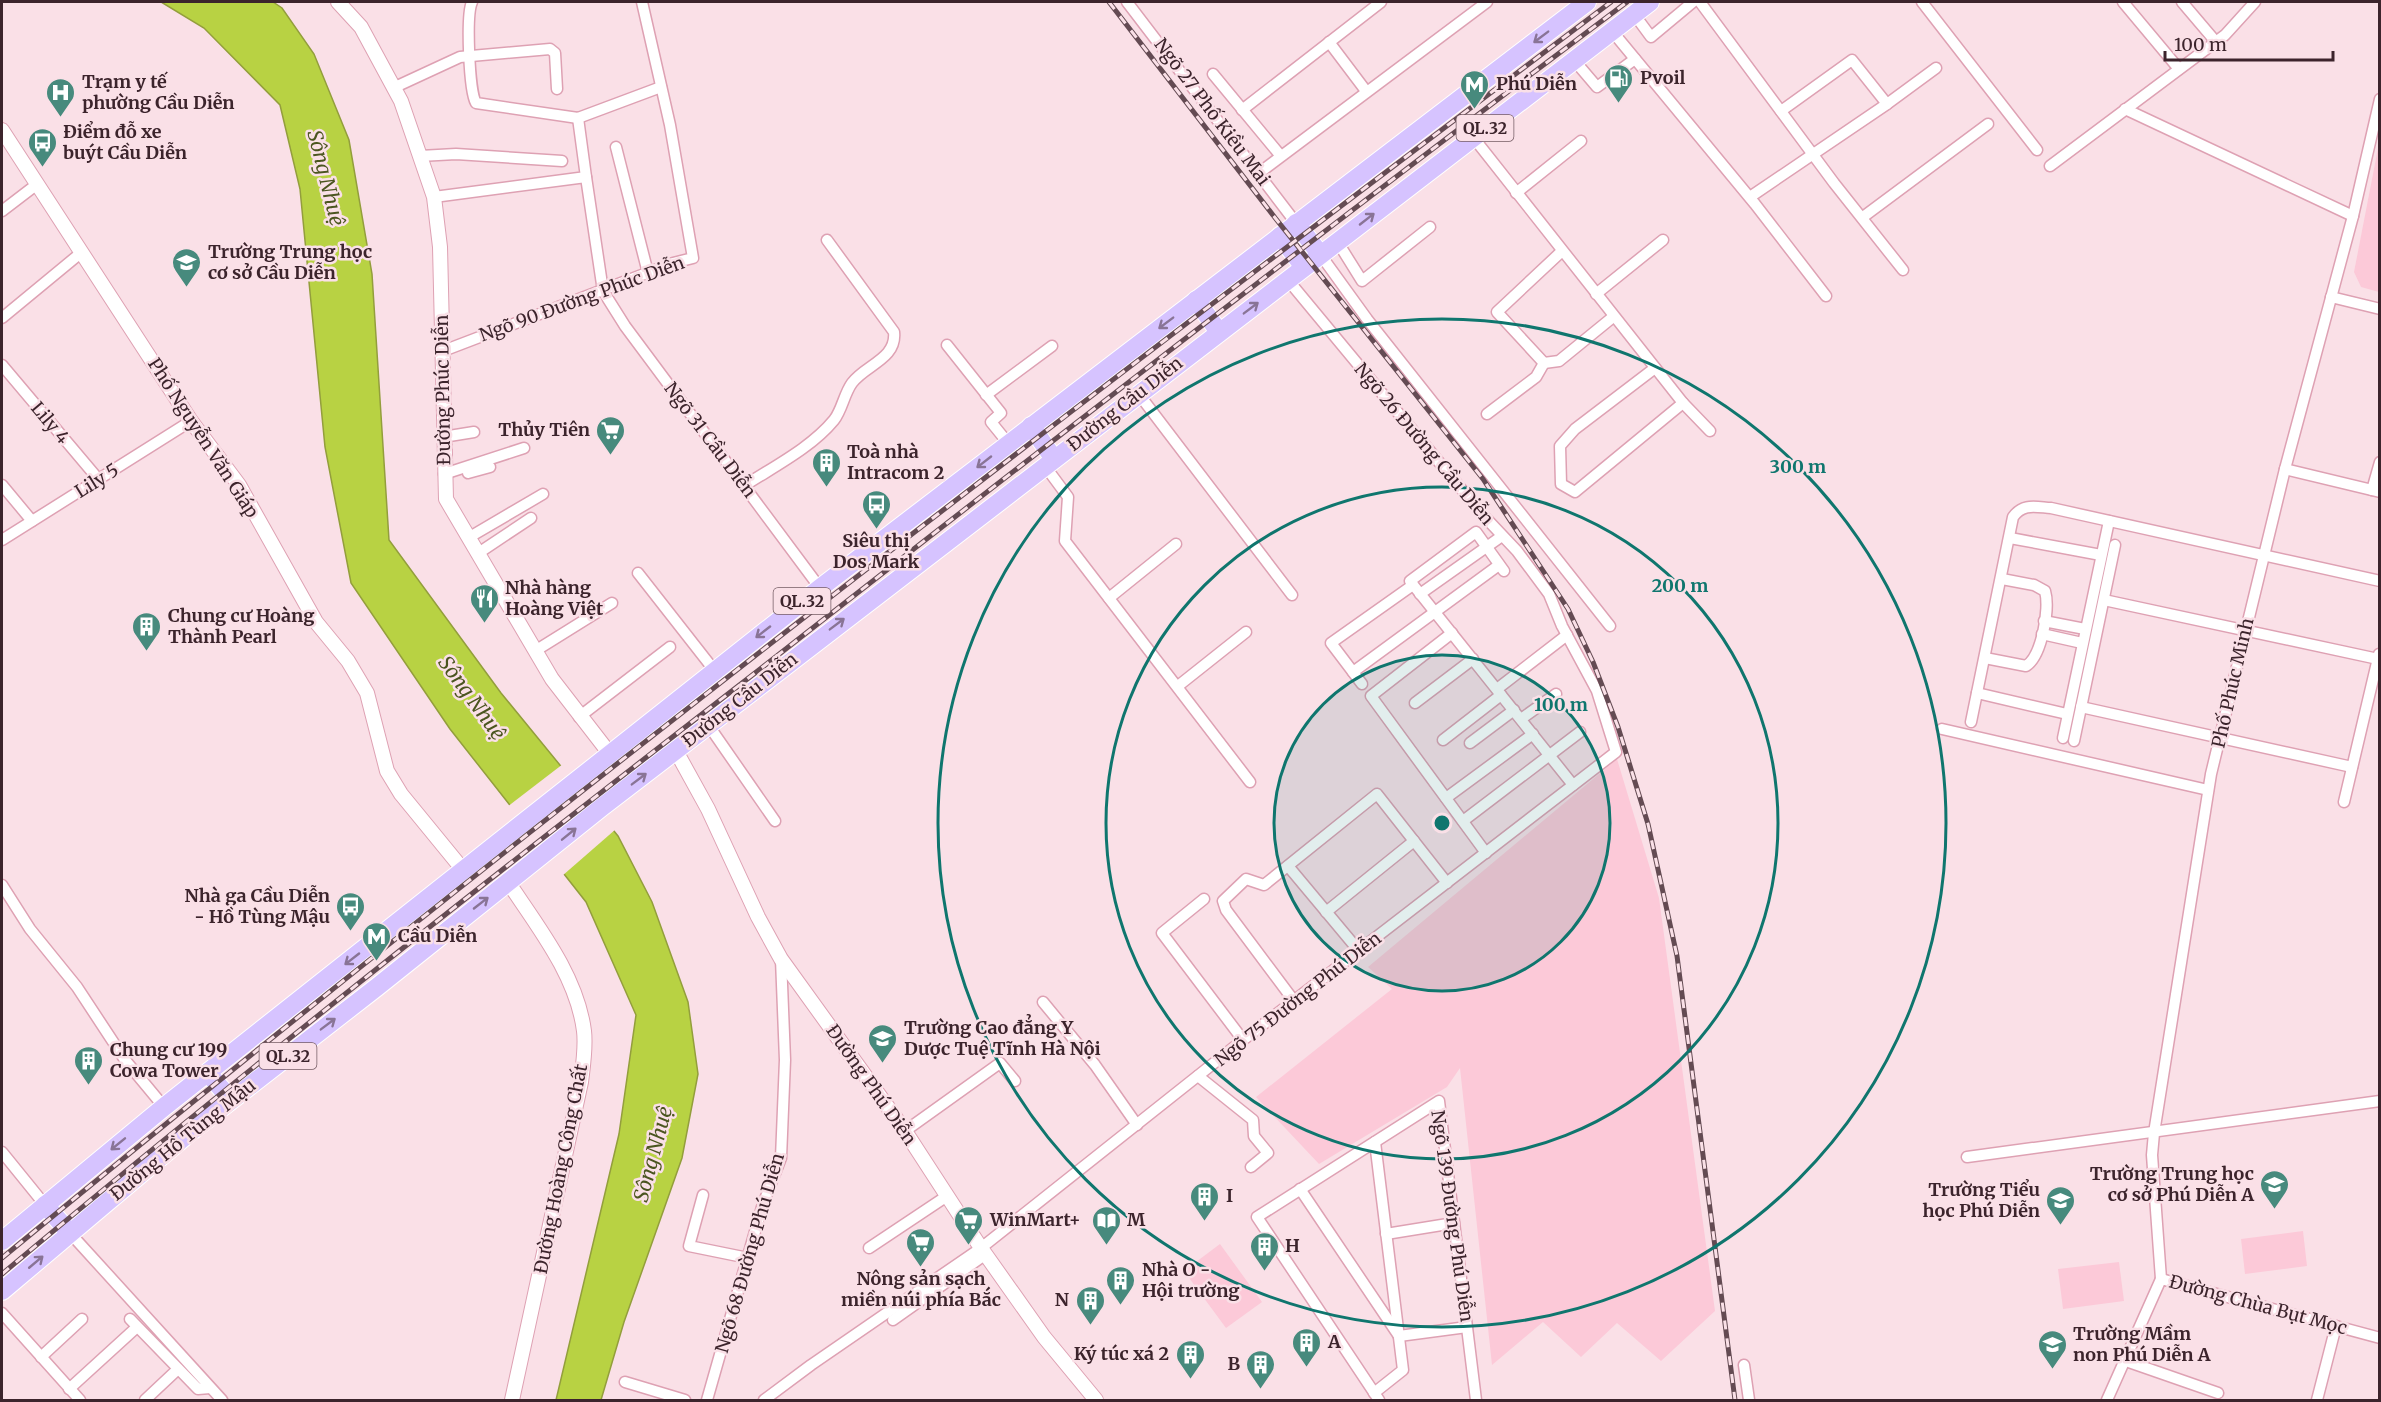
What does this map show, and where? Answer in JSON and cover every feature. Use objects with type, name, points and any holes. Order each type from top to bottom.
[{"type":"highway","name":"QL.32","points":[[610,754],[714,670],[1008,443],[1587,2]]},
{"type":"highway","name":"Đường Cầu Diễn","points":[[536,860],[825,634],[1650,2]]},
{"type":"highway","points":[[1296,223],[1320,254]]},
{"type":"highway","points":[[1280,236],[1304,267]]},
{"type":"highway","points":[[1196,300],[1219,332]]},
{"type":"highway","points":[[1031,426],[1050,462]]},
{"type":"highway","name":"Đường Hồ Tùng Mậu","points":[[2,1241],[164,1107],[610,754]]},
{"type":"highway","name":"Đường Hồ Tùng Mậu","points":[[2,1291],[231,1100],[536,860]]},
{"type":"highway","points":[[208,1072],[231,1100]]},
{"type":"highway","points":[[45,1204],[70,1233]]},
{"type":"street","name":"Đường Phúc Diễn","points":[[338,2],[361,27],[404,107],[434,197],[440,247],[446,499],[535,651],[579,717],[610,754]]},
{"type":"street","points":[[472,2],[468,9],[470,56],[476,104],[578,118],[661,87]]},
{"type":"street","name":"Ngõ 90 Đường Phúc Diễn","points":[[442,351],[693,258],[661,87],[642,2]]},
{"type":"street","name":"Ngõ 27 Phố Kiều Mai","points":[[1127,2],[1296,223]]},
{"type":"street","points":[[1242,110],[1381,2]]},
{"type":"street","points":[[1259,173],[1486,2]]},
{"type":"street","points":[[1634,14],[1651,37],[1693,2]]},
{"type":"street","points":[[1700,2],[1903,270]]},
{"type":"street","points":[[1922,2],[2037,150]]},
{"type":"street","points":[[2122,2],[2179,69]]},
{"type":"street","points":[[2182,2],[2216,42]]},
{"type":"street","points":[[2050,166],[2216,42],[2255,2]]},
{"type":"street","points":[[1612,31],[1750,197],[1826,296]]},
{"type":"street","points":[[1329,42],[1366,91]]},
{"type":"street","points":[[393,88],[460,57],[550,49],[555,53],[557,89]]},
{"type":"street","points":[[1574,60],[1597,87],[1635,58]]},
{"type":"street","points":[[1781,111],[1852,60],[1856,62],[1887,104]]},
{"type":"street","points":[[1750,197],[1936,68]]},
{"type":"street","points":[[1213,74],[1280,155]]},
{"type":"street","name":"Phố Phúc Minh","points":[[2161,1278],[2152,1155],[2154,1133],[2208,790],[2285,469],[2353,216],[2379,99]]},
{"type":"street","points":[[2125,109],[2353,216]]},
{"type":"street","points":[[578,118],[603,291]]},
{"type":"street","points":[[1863,217],[1988,124]]},
{"type":"street","name":"Phố Nguyễn Văn Giáp","points":[[2,130],[191,421],[239,485],[316,622],[348,661],[367,693],[387,771],[401,794],[464,871]]},
{"type":"street","points":[[1473,137],[1613,317],[1683,403],[1710,431]]},
{"type":"street","points":[[1516,194],[1581,141]]},
{"type":"street","points":[[616,147],[648,273]]},
{"type":"street","points":[[420,156],[456,154],[562,160]]},
{"type":"street","points":[[434,197],[586,177]]},
{"type":"street","points":[[2,211],[36,185]]},
{"type":"street","points":[[1337,241],[1362,281],[1430,228]]},
{"type":"street","points":[[744,486],[816,436],[834,419],[852,382],[891,350],[895,342],[894,332],[826,240]]},
{"type":"street","points":[[1596,294],[1663,240]]},
{"type":"street","points":[[2,318],[82,252]]},
{"type":"street","points":[[1544,363],[1497,312],[1561,252]]},
{"type":"street","points":[[1320,254],[1367,319],[1610,626]]},
{"type":"street","name":"Ngõ 26 Đường Cầu Diễn","points":[[1288,280],[1502,536],[1417,590]]},
{"type":"street","name":"Ngõ 31 Cầu Diễn","points":[[603,291],[625,327],[820,588]]},
{"type":"street","points":[[2331,297],[2379,309]]},
{"type":"street","points":[[1544,363],[1559,361],[1613,317]]},
{"type":"street","points":[[947,345],[1001,413],[990,422],[1008,443]]},
{"type":"street","points":[[986,395],[1052,346]]},
{"type":"street","points":[[1487,414],[1536,377],[1544,363]]},
{"type":"street","name":"Lily 4","points":[[2,365],[99,480]]},
{"type":"street","points":[[1655,368],[1575,429],[1560,446],[1561,484],[1575,492],[1683,403]]},
{"type":"street","points":[[1138,393],[1292,594]]},
{"type":"street","name":"Lily 5","points":[[2,540],[191,421]]},
{"type":"street","points":[[443,439],[473,434]]},
{"type":"street","points":[[444,476],[524,448]]},
{"type":"street","points":[[1050,462],[1068,497],[1065,541],[1250,782]]},
{"type":"street","points":[[2285,469],[2376,491],[2379,462]]},
{"type":"street","points":[[444,476],[490,467]]},
{"type":"street","points":[[2,485],[32,521]]},
{"type":"street","points":[[468,538],[543,494]]},
{"type":"street","points":[[1971,722],[2013,517],[2018,509],[2027,506],[2051,508],[2379,581]]},
{"type":"street","points":[[477,554],[531,518]]},
{"type":"street","points":[[2063,738],[2109,521]]},
{"type":"street","points":[[1353,672],[1436,613],[1501,568],[1476,532],[1410,581],[1417,590],[1436,613],[1473,659],[1517,715],[1550,755],[1573,785]]},
{"type":"street","points":[[1443,740],[1567,635],[1549,594],[1502,536]]},
{"type":"street","points":[[2010,538],[2101,555]]},
{"type":"street","points":[[1109,598],[1176,544]]},
{"type":"street","points":[[2074,741],[2115,545]]},
{"type":"street","points":[[638,573],[714,670]]},
{"type":"street","points":[[1985,658],[2026,666],[2037,655],[2042,634],[2045,591],[2034,585],[2002,579]]},
{"type":"street","points":[[1362,684],[1331,643],[1417,590]]},
{"type":"street","points":[[2104,600],[2379,656],[2344,802]]},
{"type":"street","points":[[535,651],[612,603]]},
{"type":"street","points":[[2044,621],[2085,629]]},
{"type":"street","points":[[1178,686],[1246,632]]},
{"type":"street","points":[[1452,633],[1371,696],[1486,853]]},
{"type":"street","points":[[2042,634],[2082,643]]},
{"type":"street","name":"Ngõ 75 Đường Phú Diễn","points":[[984,1251],[1243,1040],[1616,752],[1597,691],[1567,635]]},
{"type":"street","points":[[579,717],[670,647]]},
{"type":"street","points":[[1415,703],[1473,659]]},
{"type":"street","points":[[1977,693],[2067,714]]},
{"type":"street","points":[[1470,743],[1556,694]]},
{"type":"street","points":[[2081,707],[2352,767]]},
{"type":"street","points":[[709,726],[775,821]]},
{"type":"street","points":[[1942,729],[2208,790]]},
{"type":"street","points":[[1463,821],[1580,732]]},
{"type":"street","points":[[1446,798],[1533,734]]},
{"type":"street","name":"Đường Phú Diễn","points":[[676,751],[708,809],[758,917],[781,959],[905,1131],[1044,1337],[1096,1401]]},
{"type":"street","points":[[1294,1001],[1226,910],[1223,901],[1246,879],[1264,885],[1377,794],[1447,883]]},
{"type":"street","points":[[1326,912],[1414,841]]},
{"type":"street","points":[[1288,866],[1359,951]]},
{"type":"street","name":"Đường Hoàng Công Chất","points":[[508,882],[562,969],[575,997],[584,1031],[581,1082],[512,1401]]},
{"type":"street","points":[[2,885],[30,929],[77,987],[125,1060],[164,1107]]},
{"type":"street","points":[[1204,899],[1162,933],[1243,1040]]},
{"type":"street","name":"Ngõ 68 Đường Phú Diễn","points":[[707,1401],[762,1207],[782,1158],[785,1060],[781,959]]},
{"type":"street","points":[[1043,1002],[1095,1065],[1137,1125]]},
{"type":"street","points":[[905,1131],[1000,1064],[1015,1081]]},
{"type":"street","points":[[1198,1076],[1253,1120],[1254,1136],[1268,1153],[1251,1167]]},
{"type":"street","name":"Ngõ 139 Đường Phú Diễn","points":[[1377,1397],[1257,1217],[1439,1101],[1476,1401]]},
{"type":"street","points":[[1967,1157],[2379,1101]]},
{"type":"street","points":[[1375,1142],[1403,1370],[1377,1397]]},
{"type":"street","points":[[2,1152],[45,1204]]},
{"type":"street","points":[[1300,1189],[1399,1336]]},
{"type":"street","points":[[703,1195],[689,1246],[748,1258]]},
{"type":"street","points":[[869,1248],[947,1196]]},
{"type":"street","points":[[1386,1234],[1454,1223]]},
{"type":"street","points":[[70,1233],[222,1401]]},
{"type":"street","points":[[893,1320],[984,1251]]},
{"type":"street","points":[[764,1401],[811,1365],[984,1251]]},
{"type":"street","name":"Đường Chùa Bụt Mọc","points":[[2107,1401],[2161,1278],[2379,1338]]},
{"type":"street","points":[[2,1313],[80,1401]]},
{"type":"street","points":[[41,1357],[82,1319]]},
{"type":"street","points":[[69,1389],[133,1323],[198,1389],[210,1388]]},
{"type":"street","points":[[2317,1401],[2336,1326]]},
{"type":"street","points":[[1399,1336],[1467,1327]]},
{"type":"street","points":[[2126,1360],[2218,1393]]},
{"type":"street","points":[[1744,1365],[1749,1401]]},
{"type":"street","points":[[145,1401],[178,1369]]},
{"type":"street","points":[[625,1382],[685,1401]]},
{"type":"shaded area","points":[[2379,143],[2380,292],[2361,287],[2354,272]]},
{"type":"shaded area","points":[[1617,759],[1659,898],[1715,1311],[1661,1361],[1617,1323],[1581,1357],[1543,1322],[1492,1365],[1460,1068],[1447,1087],[1319,1164],[1256,1097],[1392,989],[1368,967]]},
{"type":"shaded area","points":[[2303,1231],[2307,1266],[2245,1274],[2241,1239]]},
{"type":"shaded area","points":[[1220,1244],[1262,1302],[1226,1328],[1184,1271]]},
{"type":"shaded area","points":[[2119,1262],[2124,1301],[2063,1309],[2058,1269]]},
{"type":"water","name":"Sông Nhuệ","points":[[161,2],[273,2],[282,8],[314,54],[349,140],[372,274],[389,540],[501,693],[618,836],[652,902],[688,1002],[698,1074],[682,1158],[624,1322],[601,1400],[556,1400],[619,1134],[636,1015],[586,902],[450,729],[351,583],[325,447],[300,189],[280,105],[204,28]]},
{"type":"pier","points":[[563,764],[616,829],[562,876],[507,807]]},
{"type":"railway","points":[[1109,2],[1276,219],[1483,479],[1568,609],[1593,662],[1618,727],[1648,824],[1677,956],[1735,1400]]},
{"type":"railway","points":[[2,1258],[399,937],[800,621],[1204,310],[1611,2]]},
{"type":"railway","points":[[2,1274],[380,966],[979,498],[1627,2]]},
{"type":"place","name":"Pvoil","points":[[1619,104]]},
{"type":"place","name":"Phú Diễn","points":[[1475,110]]},
{"type":"place","name":"Trạm y tế phường Cầu Diễn","points":[[61,118]]},
{"type":"place","name":"Điểm đỗ xe buýt Cầu Diễn","points":[[42,168]]},
{"type":"place","name":"Trường Trung học cơ sở Cầu Diễn","points":[[187,288]]},
{"type":"place","name":"Thủy Tiên","points":[[611,456]]},
{"type":"place","name":"Toà nhà Intracom 2","points":[[826,488]]},
{"type":"place","name":"Siêu thị Dos Mark","points":[[876,530]]},
{"type":"place","name":"Nhà hàng Hoàng Việt","points":[[484,624]]},
{"type":"place","name":"Chung cư Hoàng Thành Pearl","points":[[147,652]]},
{"type":"place","name":"Nhà ga Cầu Diễn - Hồ Tùng Mậu","points":[[351,932]]},
{"type":"place","name":"Cầu Diễn","points":[[377,962]]},
{"type":"place","name":"Trường Cao đẳng Y Dược Tuệ Tĩnh Hà Nội","points":[[883,1064]]},
{"type":"place","name":"Chung cư 199 Cowa Tower","points":[[89,1086]]},
{"type":"place","name":"Trường Trung học cơ sở Phú Diễn A","points":[[2275,1210]]},
{"type":"place","name":"I","points":[[1205,1222]]},
{"type":"place","name":"Trường Tiểu học Phú Diễn","points":[[2061,1226]]},
{"type":"place","name":"WinMart+","points":[[969,1246]]},
{"type":"place","name":"M","points":[[1106,1246]]},
{"type":"place","name":"Nông sản sạch miền núi phía Bắc","points":[[921,1268]]},
{"type":"place","name":"H","points":[[1264,1272]]},
{"type":"place","name":"Nhà O - Hội trường","points":[[1121,1306]]},
{"type":"place","name":"N","points":[[1090,1326]]},
{"type":"place","name":"A","points":[[1307,1368]]},
{"type":"place","name":"Trường Mầm non Phú Diễn A","points":[[2052,1370]]},
{"type":"place","name":"Ký túc xá 2","points":[[1190,1380]]},
{"type":"place","name":"B","points":[[1261,1390]]}]
